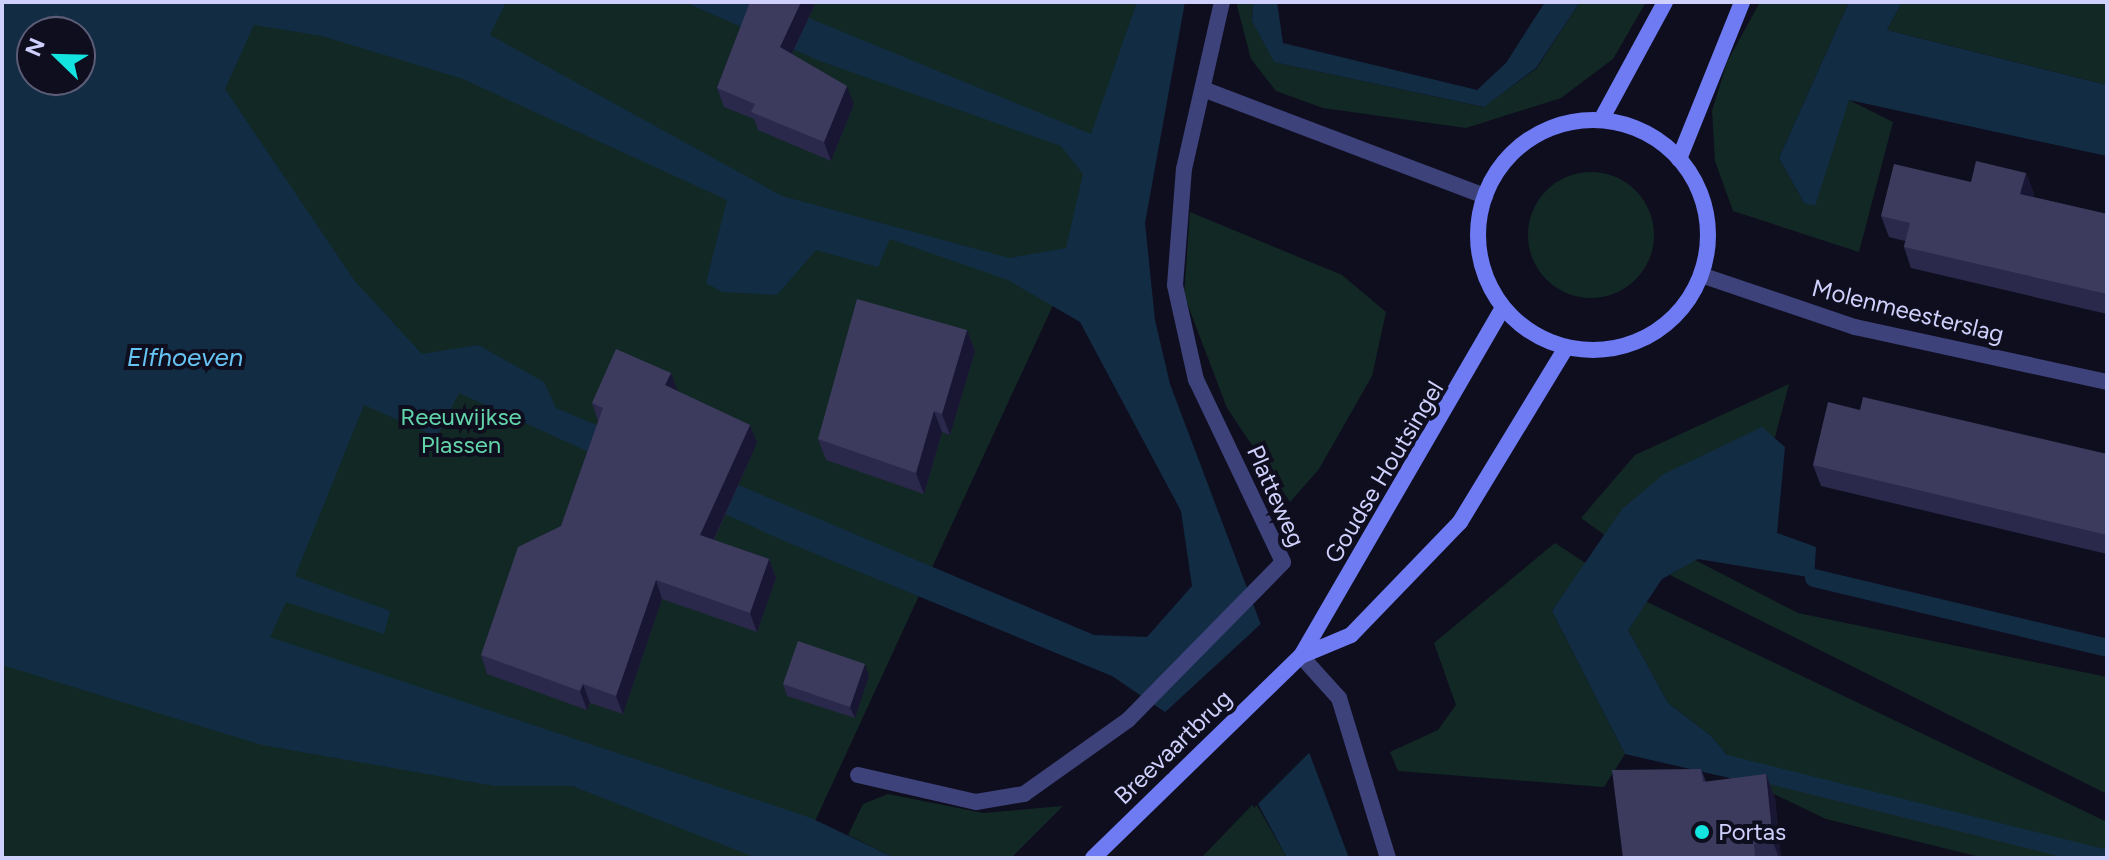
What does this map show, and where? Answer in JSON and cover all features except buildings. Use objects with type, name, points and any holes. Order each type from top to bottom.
[{"type":"main road","points":[[1601,120],[1665,2]]},
{"type":"main road","points":[[1679,159],[1742,2]]},
{"type":"main road","points":[[1601,120],[1652,136],[1679,159],[1708,226],[1701,275],[1679,310],[1648,337],[1608,350],[1566,348],[1525,329],[1503,308],[1478,246],[1485,196],[1503,163],[1530,138],[1564,123],[1601,120]]},
{"type":"main road","name":"Goudse Houtsingel","points":[[1287,670],[1301,656],[1503,308]]},
{"type":"main road","name":"Goudse Houtsingel","points":[[1301,656],[1351,635],[1460,522],[1566,348]]},
{"type":"main road","name":"Breevaartbrug","points":[[1093,858],[1287,670]]},
{"type":"street","name":"Platteweg","points":[[858,775],[976,802],[1024,794],[1128,720],[1283,562],[1196,380],[1175,285],[1179,197],[1222,2]]},
{"type":"street","points":[[1203,89],[1485,196]]},
{"type":"street","name":"Molenmeesterslag","points":[[1701,275],[1855,327],[2107,382]]},
{"type":"street","points":[[1301,656],[1339,698],[1388,858]]},
{"type":"green space","name":"Reeuwijkse Plassen","points":[[2,2],[1162,2],[1120,160],[798,858],[2,858]]},
{"type":"green space","points":[[1236,2],[1253,2],[1252,21],[1275,62],[1483,107],[1536,69],[1580,2],[1646,2],[1613,59],[1561,98],[1466,128],[1323,108],[1276,91],[1251,59]]},
{"type":"green space","points":[[1760,2],[1849,2],[1779,158],[1804,203],[1849,100],[1893,122],[1859,252],[1733,211],[1715,161],[1712,111],[1727,62]]},
{"type":"green space","points":[[1902,2],[2107,2],[2107,85],[1887,30]]},
{"type":"green space","points":[[1591,172],[1615,177],[1635,191],[1649,211],[1654,235],[1649,259],[1635,279],[1615,293],[1591,298],[1567,293],[1547,279],[1533,259],[1528,235],[1533,211],[1547,191],[1567,177]]},
{"type":"green space","points":[[1190,212],[1342,275],[1386,312],[1372,376],[1319,469],[1290,502],[1227,408],[1184,295]]},
{"type":"green space","points":[[1789,384],[1774,441],[1622,509],[1606,536],[1581,518],[1635,455]]},
{"type":"green space","points":[[1555,543],[1587,564],[1552,611],[1625,754],[1604,787],[1398,771],[1390,752],[1438,730],[1456,705],[1434,643]]},
{"type":"green space","points":[[1695,560],[1798,613],[2107,677],[2107,794],[1670,575]]},
{"type":"green space","points":[[1645,601],[2107,822],[2107,858],[1984,858],[1826,819],[1751,783],[1711,736],[1668,703],[1628,630]]},
{"type":"green space","points":[[888,794],[983,813],[1063,806],[1011,858],[895,858],[848,835],[863,804]]},
{"type":"green space","points":[[1255,802],[1287,858],[1201,858]]},
{"type":"water","name":"Elfhoeven","points":[[2,2],[506,2],[490,35],[782,196],[1009,258],[1066,248],[1083,174],[1061,146],[820,61],[684,2],[770,2],[1091,134],[1137,2],[1185,2],[1145,223],[1155,320],[1170,384],[1349,858],[1287,858],[1234,759],[1112,676],[782,540],[459,393],[437,437],[364,405],[295,576],[390,611],[384,634],[286,602],[270,637],[811,818],[895,858],[757,858],[572,786],[495,786],[262,745],[2,665]],"holes":[[[254,25],[322,36],[463,79],[727,200],[706,283],[722,292],[777,295],[816,250],[878,267],[890,239],[1008,280],[1080,322],[1181,511],[1192,586],[1147,637],[1094,635],[556,408],[544,382],[478,345],[422,354],[354,280],[225,89]]]},
{"type":"water","points":[[1253,2],[1277,2],[1283,43],[1477,90],[1506,63],[1545,2],[1580,2],[1536,68],[1484,107],[1274,62],[1252,21]]},
{"type":"water","points":[[1849,2],[1902,2],[1887,30],[2107,85],[2107,156],[1849,100],[1815,206],[1804,203],[1779,158]]},
{"type":"water","points":[[1762,427],[1785,447],[1777,533],[1816,547],[1814,578],[1698,559],[1662,579],[1628,630],[1668,703],[1711,736],[1751,783],[1625,754],[1552,611],[1622,509],[1664,474]]},
{"type":"pier","points":[[1264,621],[1315,747],[1254,808],[1231,761],[1162,715]]},
{"type":"waterway","points":[[1814,578],[2107,648]]},
{"type":"waterway","points":[[1714,761],[2103,858]]},
{"type":"place","name":"Portas","points":[[1702,832]]}]
